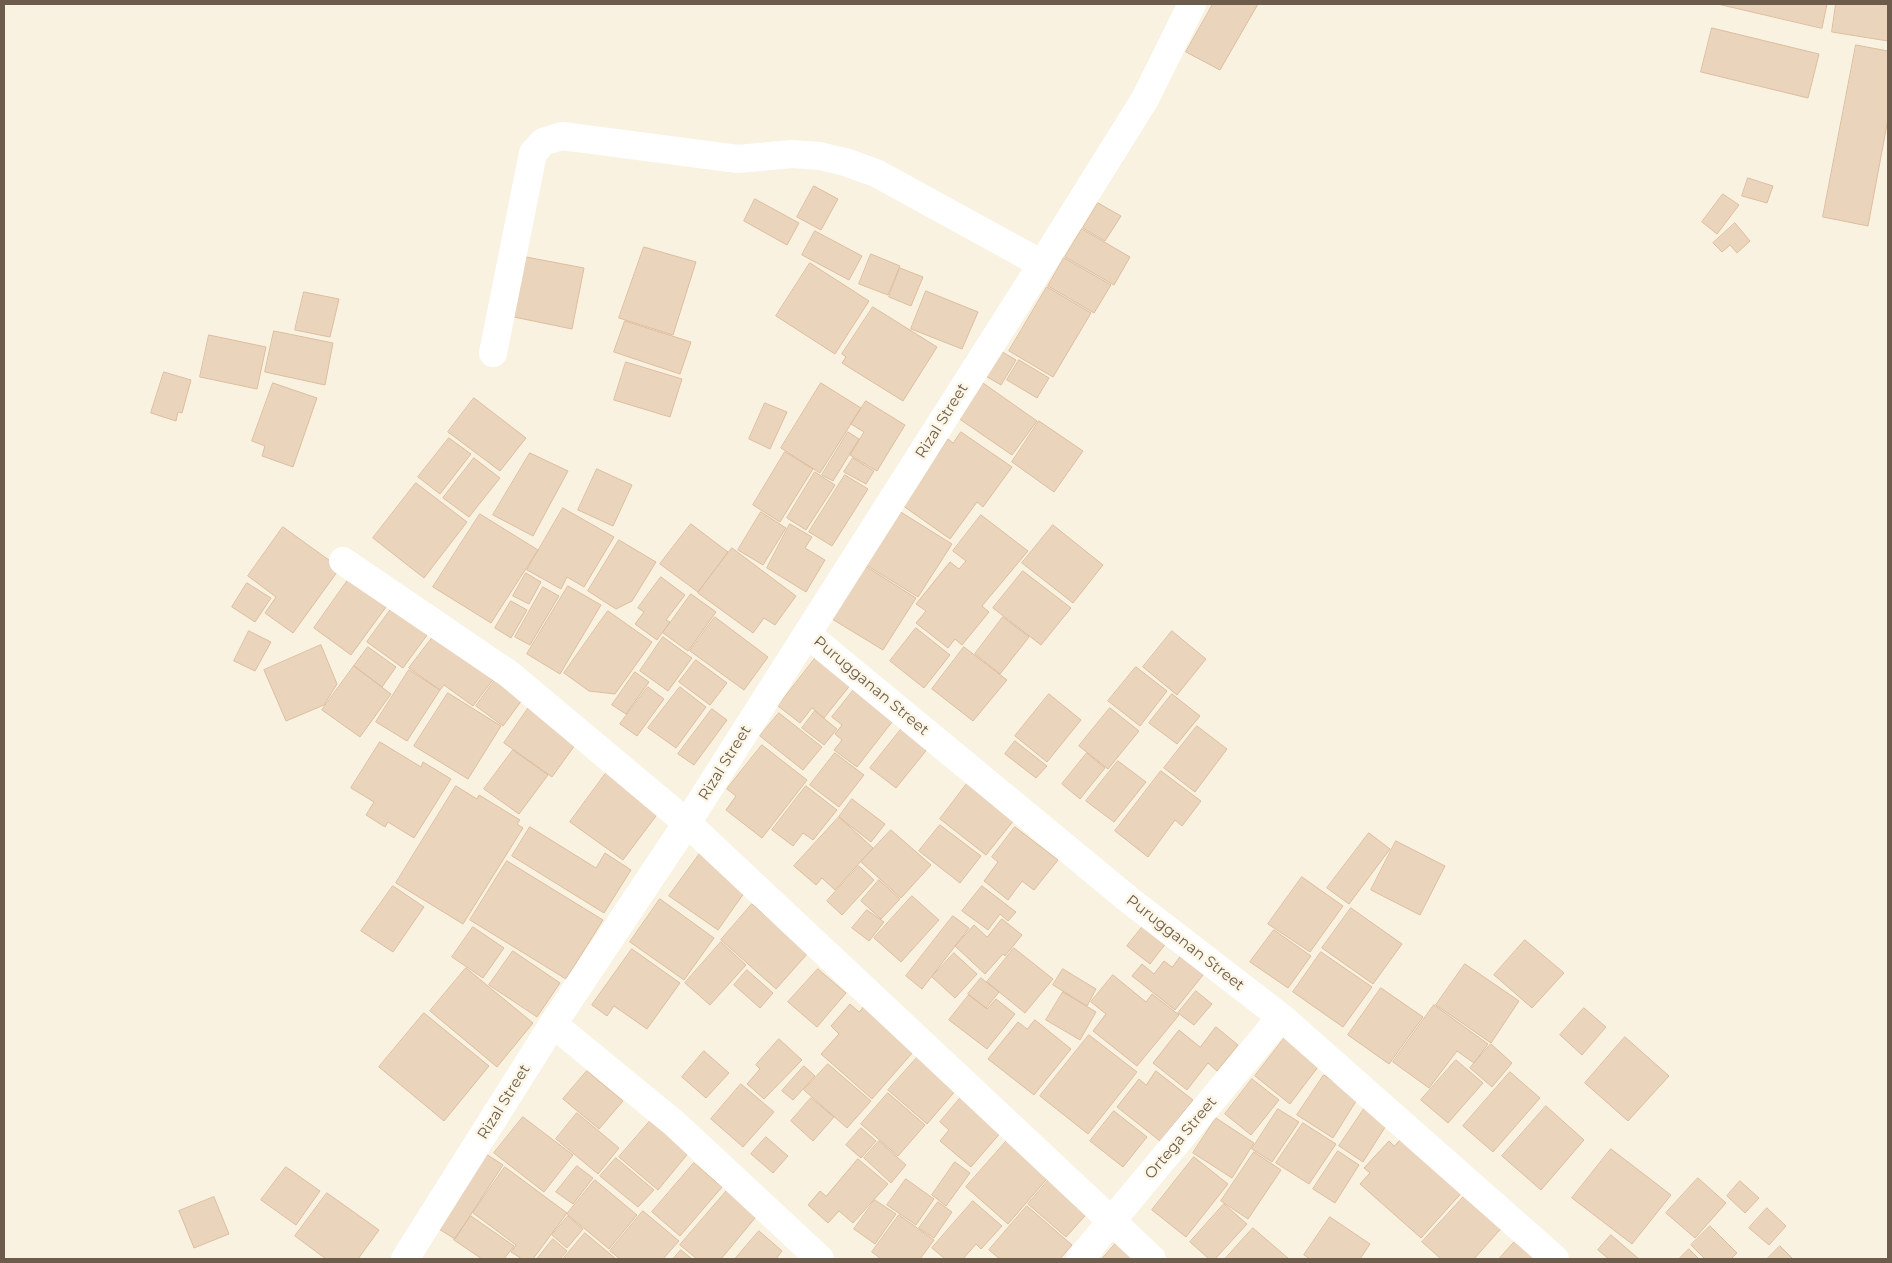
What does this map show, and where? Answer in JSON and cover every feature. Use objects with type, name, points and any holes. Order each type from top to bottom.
[{"type":"street","name":"Rizal Street","points":[[405,1259],[553,1024],[687,823],[808,634],[1042,264],[1145,99],[1192,4]]},
{"type":"street","points":[[493,353],[533,153],[543,142],[562,136],[738,158],[792,154],[820,156],[845,162],[876,173],[1042,264]]},
{"type":"street","points":[[343,561],[509,674],[687,823],[1152,1259]]},
{"type":"street","name":"Purugganan Street","points":[[808,634],[1128,899],[1281,1018],[1555,1259]]},
{"type":"street","name":"Ortega Street","points":[[1080,1259],[1281,1018]]},
{"type":"street","points":[[553,1024],[675,1124],[820,1259]]},
{"type":"building","points":[[1213,4],[1258,4],[1220,70],[1186,52]]},
{"type":"building","points":[[1718,4],[1827,4],[1822,28]]},
{"type":"building","points":[[1836,4],[1888,4],[1888,41],[1832,32]]},
{"type":"building","points":[[1712,28],[1819,54],[1808,98],[1701,72]]},
{"type":"building","points":[[1856,45],[1888,51],[1888,119],[1868,226],[1823,217]]},
{"type":"building","points":[[1748,178],[1773,186],[1767,203],[1742,196]]},
{"type":"building","points":[[814,186],[838,199],[821,230],[797,217]]},
{"type":"building","points":[[1723,194],[1739,205],[1717,234],[1702,222]]},
{"type":"building","points":[[755,199],[799,223],[787,245],[744,221]]},
{"type":"building","points":[[1098,203],[1121,216],[1105,241],[1083,228]]},
{"type":"building","points":[[1735,223],[1750,241],[1737,253],[1730,245],[1722,252],[1713,243]]},
{"type":"building","points":[[1082,229],[1130,257],[1114,285],[1065,257]]},
{"type":"building","points":[[815,231],[862,256],[849,280],[802,255]]},
{"type":"building","points":[[644,247],[696,262],[673,335],[619,318]]},
{"type":"building","points":[[871,254],[900,266],[888,295],[859,284]]},
{"type":"building","points":[[526,257],[584,268],[572,329],[514,317]]},
{"type":"building","points":[[1064,258],[1111,285],[1094,313],[1048,286]]},
{"type":"building","points":[[810,263],[869,301],[835,354],[776,316]]},
{"type":"building","points":[[900,268],[923,277],[911,306],[889,297]]},
{"type":"building","points":[[1047,287],[1091,313],[1053,377],[1009,351]]},
{"type":"building","points":[[926,291],[978,312],[962,349],[911,329]]},
{"type":"building","points":[[304,292],[339,299],[330,337],[295,330]]},
{"type":"building","points":[[873,307],[937,347],[903,401],[842,363],[846,357],[842,354]]},
{"type":"building","points":[[625,321],[691,342],[680,374],[614,352]]},
{"type":"building","points":[[274,331],[333,343],[325,385],[265,372]]},
{"type":"building","points":[[209,335],[266,347],[257,389],[200,377]]},
{"type":"building","points":[[999,350],[1016,360],[1001,385],[984,375]]},
{"type":"building","points":[[1019,360],[1049,378],[1037,398],[1007,380]]},
{"type":"building","points":[[626,362],[682,379],[670,417],[614,400]]},
{"type":"building","points":[[164,372],[191,380],[182,413],[178,412],[176,421],[151,413]]},
{"type":"building","points":[[273,383],[317,398],[293,467],[262,456],[265,446],[252,441]]},
{"type":"building","points":[[821,383],[861,408],[820,473],[781,448]]},
{"type":"building","points":[[983,383],[1037,421],[1012,455],[958,418]]},
{"type":"building","points":[[474,398],[526,438],[500,471],[448,432]]},
{"type":"building","points":[[866,401],[905,425],[877,471],[850,455],[864,432],[851,424]]},
{"type":"building","points":[[765,403],[787,412],[770,449],[749,439]]},
{"type":"building","points":[[1039,421],[1083,451],[1054,492],[1012,462]]},
{"type":"building","points":[[848,432],[859,439],[833,481],[822,475]]},
{"type":"building","points":[[961,432],[1012,467],[983,507],[977,502],[950,539],[902,505],[948,439],[953,443]]},
{"type":"building","points":[[449,438],[471,454],[440,494],[418,477]]},
{"type":"building","points":[[785,452],[813,469],[780,522],[753,505]]},
{"type":"building","points":[[530,453],[568,471],[533,536],[493,515]]},
{"type":"building","points":[[474,458],[500,478],[469,517],[443,498]]},
{"type":"building","points":[[853,458],[874,471],[866,484],[844,472]]},
{"type":"building","points":[[597,469],[632,485],[613,526],[578,510]]},
{"type":"building","points":[[815,472],[835,485],[806,530],[787,518]]},
{"type":"building","points":[[845,475],[868,489],[832,546],[809,532]]},
{"type":"building","points":[[416,483],[467,522],[424,578],[373,538]]},
{"type":"building","points":[[563,508],[614,537],[584,587],[567,577],[561,589],[527,570]]},
{"type":"building","points":[[899,511],[952,544],[918,597],[866,565]]},
{"type":"building","points":[[761,512],[786,528],[763,565],[738,550]]},
{"type":"building","points":[[480,514],[538,550],[491,623],[433,587]]},
{"type":"building","points":[[981,515],[1028,551],[982,606],[989,612],[962,645],[955,639],[948,648],[916,623],[926,611],[916,604],[950,562],[959,569],[966,561],[953,551]]},
{"type":"building","points":[[691,524],[728,552],[698,592],[660,564]]},
{"type":"building","points":[[790,524],[812,537],[805,548],[825,560],[806,592],[767,568]]},
{"type":"building","points":[[1053,525],[1103,565],[1073,603],[1022,563]]},
{"type":"building","points":[[283,527],[340,568],[293,633],[265,613],[276,597],[248,576]]},
{"type":"building","points":[[619,540],[656,562],[632,601],[616,609],[588,591]]},
{"type":"building","points":[[732,548],[796,596],[775,625],[764,618],[753,633],[698,593]]},
{"type":"building","points":[[865,566],[916,598],[883,650],[832,619]]},
{"type":"building","points":[[1023,571],[1071,608],[1041,645],[993,608]]},
{"type":"building","points":[[526,573],[541,582],[529,604],[513,596]]},
{"type":"building","points":[[661,577],[685,595],[666,620],[670,622],[657,640],[635,624],[644,612],[638,608]]},
{"type":"building","points":[[348,580],[386,607],[351,655],[314,628]]},
{"type":"building","points":[[247,583],[271,598],[255,622],[232,607]]},
{"type":"building","points":[[568,586],[601,605],[560,674],[527,654]]},
{"type":"building","points":[[543,587],[559,596],[530,645],[515,637]]},
{"type":"building","points":[[691,594],[716,612],[688,651],[663,633]]},
{"type":"building","points":[[511,601],[527,610],[511,638],[495,628]]},
{"type":"building","points":[[394,605],[430,631],[403,668],[367,642]]},
{"type":"building","points":[[608,611],[652,642],[615,694],[589,691],[564,673]]},
{"type":"building","points":[[715,617],[768,657],[744,690],[690,651]]},
{"type":"building","points":[[1003,617],[1029,637],[1000,674],[975,654]]},
{"type":"building","points":[[916,628],[950,655],[924,688],[890,661]]},
{"type":"building","points":[[249,631],[271,642],[255,671],[234,661]]},
{"type":"building","points":[[1172,631],[1206,659],[1177,695],[1143,667]]},
{"type":"building","points":[[436,633],[498,673],[473,706],[444,685],[440,690],[409,668]]},
{"type":"building","points":[[663,637],[692,658],[668,691],[640,671]]},
{"type":"building","points":[[321,645],[337,684],[324,705],[286,721],[264,670]]},
{"type":"building","points":[[368,647],[396,667],[382,687],[354,666]]},
{"type":"building","points":[[964,647],[1007,680],[973,721],[932,689]]},
{"type":"building","points":[[820,652],[855,679],[824,718],[812,708],[800,723],[778,706]]},
{"type":"building","points":[[696,660],[727,683],[710,705],[679,682]]},
{"type":"building","points":[[354,666],[391,694],[360,737],[322,710]]},
{"type":"building","points":[[1136,667],[1167,691],[1140,726],[1108,701]]},
{"type":"building","points":[[409,670],[440,690],[407,741],[376,722]]},
{"type":"building","points":[[635,672],[649,682],[626,714],[612,705]]},
{"type":"building","points":[[498,676],[525,696],[503,726],[476,706]]},
{"type":"building","points":[[648,687],[664,699],[637,736],[620,724]]},
{"type":"building","points":[[680,687],[706,707],[676,748],[648,728]]},
{"type":"building","points":[[856,687],[899,713],[857,767],[834,750],[842,740],[835,734],[842,725],[832,717]]},
{"type":"building","points":[[448,693],[501,726],[468,779],[414,746]]},
{"type":"building","points":[[1049,694],[1081,720],[1047,762],[1015,736]]},
{"type":"building","points":[[1172,694],[1200,716],[1177,744],[1149,723]]},
{"type":"building","points":[[532,703],[580,738],[552,777],[504,743]]},
{"type":"building","points":[[1110,708],[1139,731],[1108,769],[1079,746]]},
{"type":"building","points":[[712,709],[727,720],[694,765],[678,754]]},
{"type":"building","points":[[815,711],[837,729],[824,745],[802,728]]},
{"type":"building","points":[[779,713],[822,747],[803,770],[760,736]]},
{"type":"building","points":[[907,722],[933,742],[896,788],[870,768]]},
{"type":"building","points":[[1197,726],[1227,749],[1195,792],[1164,768]]},
{"type":"building","points":[[1015,741],[1047,766],[1036,778],[1005,754]]},
{"type":"building","points":[[380,742],[421,767],[423,762],[451,779],[414,838],[388,822],[385,827],[366,815],[374,802],[351,788]]},
{"type":"building","points":[[762,745],[807,780],[762,838],[726,810],[736,796],[727,789]]},
{"type":"building","points":[[513,750],[548,775],[519,814],[484,789]]},
{"type":"building","points":[[835,753],[864,775],[839,807],[810,785]]},
{"type":"building","points":[[1087,753],[1105,768],[1080,799],[1062,784]]},
{"type":"building","points":[[1118,761],[1146,782],[1114,822],[1086,801]]},
{"type":"building","points":[[609,769],[662,808],[623,860],[570,822]]},
{"type":"building","points":[[1161,771],[1201,801],[1182,826],[1175,820],[1148,857],[1115,831]]},
{"type":"building","points":[[972,777],[1019,814],[986,855],[940,819]]},
{"type":"building","points":[[456,786],[477,799],[479,795],[520,820],[517,824],[523,828],[463,924],[396,883]]},
{"type":"building","points":[[806,786],[837,810],[813,840],[803,833],[793,846],[772,830]]},
{"type":"building","points":[[852,799],[885,824],[871,842],[839,817]]},
{"type":"building","points":[[839,817],[873,848],[835,890],[822,878],[816,885],[794,866]]},
{"type":"building","points":[[940,825],[981,856],[960,883],[919,851]]},
{"type":"building","points":[[530,827],[596,868],[605,853],[631,870],[604,913],[512,856]]},
{"type":"building","points":[[1015,827],[1058,860],[1034,890],[1022,881],[1008,900],[984,881],[998,862],[992,857]]},
{"type":"building","points":[[891,830],[931,865],[901,898],[861,862]]},
{"type":"building","points":[[1369,833],[1390,849],[1349,904],[1327,888]]},
{"type":"building","points":[[1396,841],[1445,866],[1420,915],[1371,890]]},
{"type":"building","points":[[701,852],[749,886],[718,930],[669,896]]},
{"type":"building","points":[[507,861],[603,920],[566,979],[470,920]]},
{"type":"building","points":[[859,866],[874,880],[842,915],[827,901]]},
{"type":"building","points":[[1302,877],[1343,906],[1310,952],[1268,924]]},
{"type":"building","points":[[879,880],[900,899],[881,919],[861,901]]},
{"type":"building","points":[[393,886],[424,907],[393,952],[361,931]]},
{"type":"building","points":[[982,886],[1016,912],[1008,921],[1000,914],[988,930],[962,911]]},
{"type":"building","points":[[912,896],[939,920],[901,962],[874,938]]},
{"type":"building","points":[[660,899],[714,938],[684,980],[630,942]]},
{"type":"building","points":[[752,904],[808,953],[776,989],[721,940]]},
{"type":"building","points":[[1351,908],[1402,944],[1373,984],[1322,948]]},
{"type":"building","points":[[867,910],[884,922],[869,941],[852,928]]},
{"type":"building","points":[[953,916],[969,928],[922,989],[906,976]]},
{"type":"building","points":[[1002,919],[1022,935],[1005,956],[1003,954],[985,974],[955,946],[974,925],[987,937]]},
{"type":"building","points":[[1148,920],[1170,938],[1150,964],[1127,946]]},
{"type":"building","points":[[473,927],[504,948],[483,978],[452,957]]},
{"type":"building","points":[[1274,930],[1311,956],[1288,988],[1250,962]]},
{"type":"building","points":[[1525,940],[1564,973],[1532,1008],[1494,975]]},
{"type":"building","points":[[721,942],[746,965],[710,1005],[685,983]]},
{"type":"building","points":[[1014,948],[1053,979],[1025,1013],[987,982]]},
{"type":"building","points":[[632,949],[680,983],[647,1029],[614,1006],[607,1016],[592,1005]]},
{"type":"building","points":[[513,951],[560,983],[537,1017],[489,985]]},
{"type":"building","points":[[1184,952],[1207,970],[1175,1010],[1132,976],[1142,964],[1154,974],[1164,961],[1172,967]]},
{"type":"building","points":[[1321,952],[1372,987],[1343,1027],[1293,992]]},
{"type":"building","points":[[954,953],[977,974],[955,998],[932,977]]},
{"type":"building","points":[[1465,964],[1519,1001],[1491,1043],[1436,1005]]},
{"type":"building","points":[[466,968],[533,1023],[497,1067],[430,1011]]},
{"type":"building","points":[[818,969],[846,993],[817,1027],[788,1002]]},
{"type":"building","points":[[1063,969],[1096,989],[1087,1006],[1053,985]]},
{"type":"building","points":[[747,970],[773,993],[760,1008],[734,985]]},
{"type":"building","points":[[1113,975],[1146,1002],[1152,994],[1179,1015],[1137,1066],[1093,1031],[1106,1014],[1091,1002]]},
{"type":"building","points":[[981,978],[999,992],[986,1008],[968,994]]},
{"type":"building","points":[[1381,988],[1423,1017],[1389,1064],[1348,1035]]},
{"type":"building","points":[[1196,991],[1212,1004],[1194,1025],[1178,1013]]},
{"type":"building","points":[[1063,992],[1096,1012],[1080,1040],[1046,1020]]},
{"type":"building","points":[[969,995],[987,1009],[996,999],[1015,1014],[987,1049],[949,1020]]},
{"type":"building","points":[[869,1000],[920,1044],[872,1099],[821,1054],[839,1034],[831,1026],[850,1004],[859,1012]]},
{"type":"building","points":[[1434,1005],[1488,1044],[1474,1063],[1457,1051],[1429,1088],[1393,1062]]},
{"type":"building","points":[[1584,1008],[1606,1027],[1582,1055],[1560,1035]]},
{"type":"building","points":[[424,1013],[489,1066],[444,1121],[379,1067]]},
{"type":"building","points":[[1035,1020],[1071,1049],[1034,1095],[988,1059],[1018,1022],[1027,1029]]},
{"type":"building","points":[[1216,1027],[1238,1045],[1217,1071],[1208,1063],[1187,1090],[1153,1063],[1179,1030],[1200,1047]]},
{"type":"building","points":[[1089,1035],[1137,1072],[1088,1134],[1040,1096]]},
{"type":"building","points":[[1286,1036],[1321,1063],[1290,1104],[1255,1076]]},
{"type":"building","points":[[1625,1037],[1669,1076],[1628,1121],[1585,1083]]},
{"type":"building","points":[[779,1039],[802,1060],[764,1099],[747,1084],[760,1069],[756,1065]]},
{"type":"building","points":[[1491,1044],[1512,1063],[1492,1087],[1470,1068]]},
{"type":"building","points":[[924,1050],[962,1083],[927,1124],[888,1090]]},
{"type":"building","points":[[704,1051],[729,1073],[706,1098],[682,1077]]},
{"type":"building","points":[[1456,1060],[1483,1083],[1448,1123],[1421,1100]]},
{"type":"building","points":[[828,1064],[871,1101],[847,1128],[804,1090]]},
{"type":"building","points":[[804,1066],[815,1076],[793,1100],[782,1091]]},
{"type":"building","points":[[587,1071],[623,1101],[599,1129],[563,1099]]},
{"type":"building","points":[[1156,1071],[1193,1100],[1160,1141],[1117,1107],[1139,1079],[1146,1085]]},
{"type":"building","points":[[1510,1072],[1540,1098],[1493,1152],[1463,1126]]},
{"type":"building","points":[[1324,1075],[1358,1098],[1333,1138],[1297,1115]]},
{"type":"building","points":[[1252,1079],[1279,1100],[1251,1135],[1225,1114]]},
{"type":"building","points":[[741,1084],[774,1112],[743,1147],[711,1119]]},
{"type":"building","points":[[888,1093],[925,1125],[898,1156],[861,1124]]},
{"type":"building","points":[[962,1096],[1002,1131],[971,1167],[940,1141],[949,1130],[940,1122]]},
{"type":"building","points":[[811,1098],[834,1117],[813,1141],[791,1121]]},
{"type":"building","points":[[1366,1106],[1389,1121],[1363,1162],[1339,1146]]},
{"type":"building","points":[[1546,1106],[1584,1140],[1541,1190],[1502,1156]]},
{"type":"building","points":[[1278,1109],[1299,1122],[1272,1162],[1252,1149]]},
{"type":"building","points":[[1114,1111],[1147,1137],[1123,1167],[1090,1141]]},
{"type":"building","points":[[577,1113],[619,1148],[598,1174],[556,1139]]},
{"type":"building","points":[[657,1113],[695,1145],[658,1190],[619,1157]]},
{"type":"building","points":[[523,1117],[573,1155],[544,1192],[494,1153]]},
{"type":"building","points":[[1216,1118],[1254,1143],[1232,1178],[1193,1153]]},
{"type":"building","points":[[1303,1123],[1336,1144],[1309,1184],[1276,1163]]},
{"type":"building","points":[[861,1128],[876,1141],[861,1158],[846,1145]]},
{"type":"building","points":[[1405,1135],[1465,1189],[1421,1238],[1360,1184],[1370,1173],[1364,1168],[1389,1141],[1394,1146]]},
{"type":"building","points":[[766,1137],[788,1156],[773,1173],[751,1154]]},
{"type":"building","points":[[1010,1137],[1052,1173],[1008,1224],[966,1187]]},
{"type":"building","points":[[879,1141],[906,1165],[891,1183],[864,1158]]},
{"type":"building","points":[[1611,1149],[1671,1195],[1632,1244],[1572,1198]]},
{"type":"building","points":[[1338,1151],[1359,1165],[1335,1203],[1313,1189]]},
{"type":"building","points":[[483,1152],[503,1165],[455,1239],[434,1226]]},
{"type":"building","points":[[1254,1152],[1281,1170],[1248,1219],[1221,1201]]},
{"type":"building","points":[[1194,1157],[1228,1184],[1186,1237],[1152,1210]]},
{"type":"building","points":[[616,1158],[654,1190],[638,1207],[600,1176]]},
{"type":"building","points":[[858,1159],[888,1184],[853,1223],[839,1211],[828,1223],[808,1205],[820,1191],[826,1196]]},
{"type":"building","points":[[955,1162],[970,1173],[946,1206],[932,1195]]},
{"type":"building","points":[[694,1163],[722,1187],[680,1236],[652,1212]]},
{"type":"building","points":[[577,1166],[593,1178],[573,1204],[556,1192]]},
{"type":"building","points":[[286,1167],[320,1191],[296,1225],[261,1200]]},
{"type":"building","points":[[505,1167],[567,1213],[533,1259],[522,1259],[511,1252],[516,1245],[473,1213]]},
{"type":"building","points":[[1053,1175],[1092,1208],[1066,1237],[1028,1204]]},
{"type":"building","points":[[1698,1178],[1726,1203],[1695,1238],[1666,1213]]},
{"type":"building","points":[[906,1179],[934,1199],[916,1225],[887,1205]]},
{"type":"building","points":[[595,1180],[637,1215],[609,1249],[567,1214]]},
{"type":"building","points":[[1740,1181],[1759,1198],[1745,1213],[1727,1196]]},
{"type":"building","points":[[730,1187],[760,1212],[721,1259],[697,1259],[680,1245]]},
{"type":"building","points":[[1469,1191],[1505,1224],[1474,1259],[1441,1259],[1422,1242]]},
{"type":"building","points":[[327,1193],[379,1230],[358,1259],[326,1259],[295,1236]]},
{"type":"building","points":[[214,1197],[229,1234],[194,1248],[179,1211]]},
{"type":"building","points":[[875,1200],[896,1214],[875,1244],[854,1229]]},
{"type":"building","points":[[973,1201],[1002,1226],[981,1249],[976,1244],[963,1259],[945,1259],[932,1248]]},
{"type":"building","points":[[938,1202],[952,1212],[934,1238],[919,1228]]},
{"type":"building","points":[[1224,1204],[1247,1224],[1215,1259],[1209,1259],[1190,1242]]},
{"type":"building","points":[[1027,1206],[1072,1245],[1060,1259],[1000,1259],[989,1250]]},
{"type":"building","points":[[1767,1208],[1786,1226],[1769,1245],[1749,1228]]},
{"type":"building","points":[[643,1211],[679,1241],[663,1259],[620,1259],[610,1251]]},
{"type":"building","points":[[899,1215],[934,1240],[920,1259],[881,1259],[872,1252]]},
{"type":"building","points":[[471,1216],[514,1246],[504,1259],[482,1259],[454,1240]]},
{"type":"building","points":[[568,1216],[583,1229],[567,1248],[552,1235]]},
{"type":"building","points":[[1330,1217],[1370,1244],[1360,1259],[1310,1259],[1304,1255]]},
{"type":"building","points":[[1710,1226],[1737,1253],[1731,1259],[1705,1259],[1691,1245]]},
{"type":"building","points":[[1253,1228],[1289,1259],[1225,1259]]},
{"type":"building","points":[[759,1231],[782,1251],[776,1259],[735,1259]]},
{"type":"building","points":[[585,1233],[616,1259],[563,1259]]},
{"type":"building","points":[[1611,1235],[1639,1259],[1609,1259],[1598,1250]]},
{"type":"building","points":[[1518,1238],[1541,1259],[1499,1259]]},
{"type":"building","points":[[553,1239],[567,1251],[560,1259],[537,1259]]},
{"type":"building","points":[[1117,1242],[1137,1259],[1102,1259]]},
{"type":"building","points":[[1780,1246],[1793,1259],[1767,1259]]},
{"type":"building","points":[[1689,1249],[1699,1259],[1679,1259]]},
{"type":"building","points":[[681,1250],[692,1259],[673,1259]]}]
